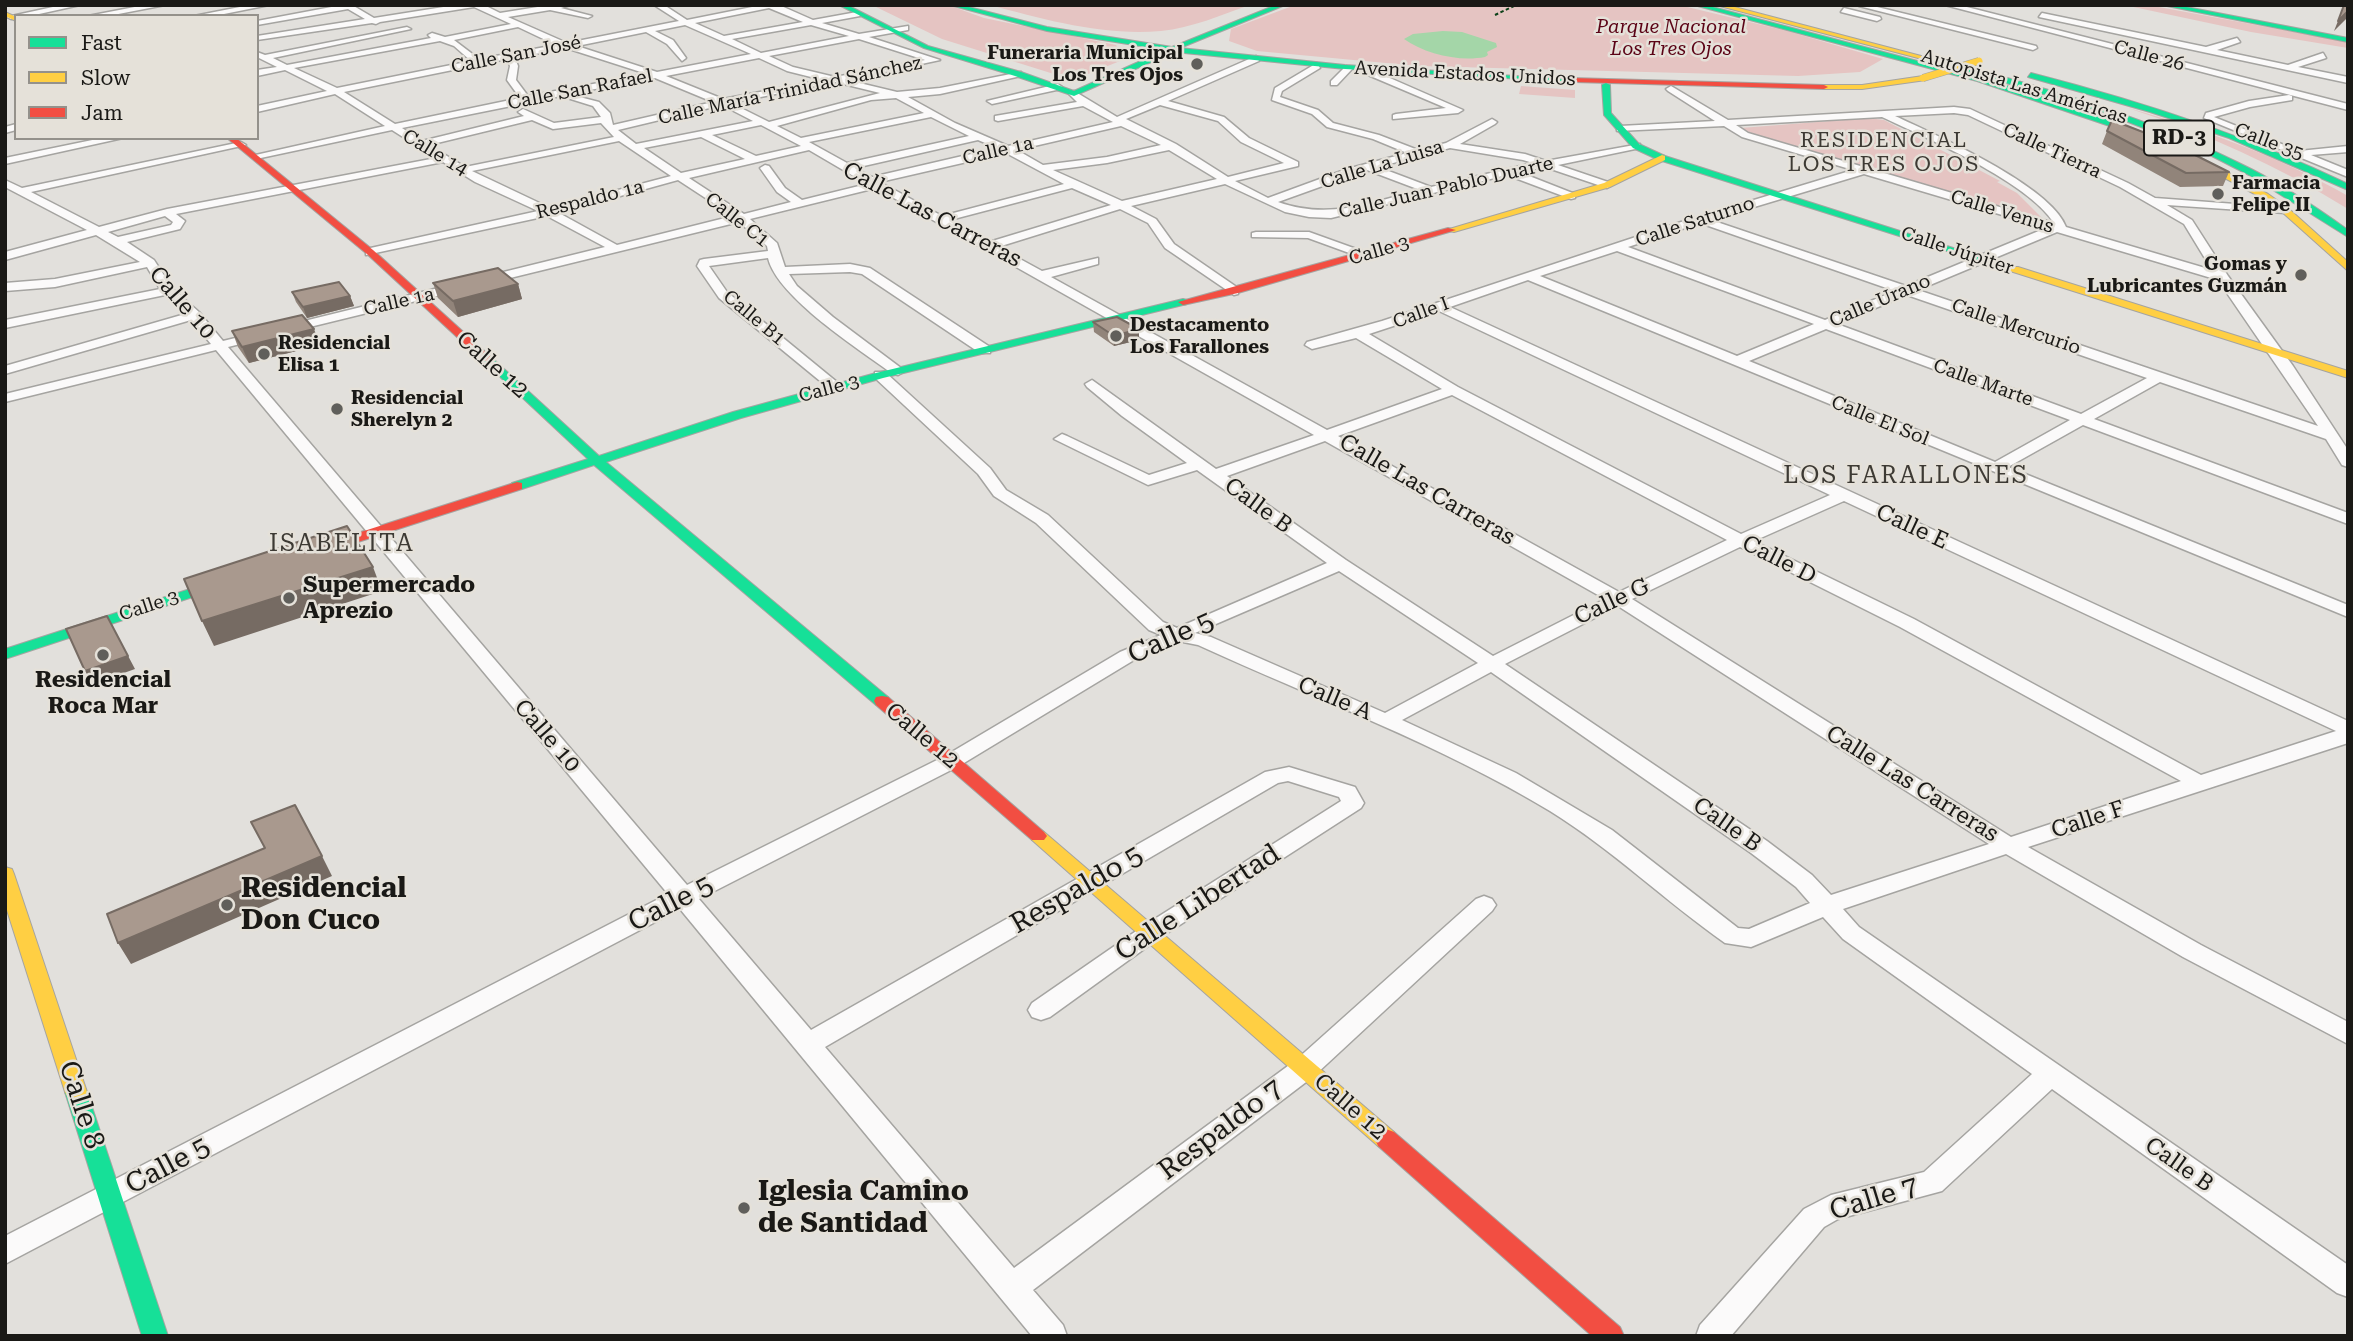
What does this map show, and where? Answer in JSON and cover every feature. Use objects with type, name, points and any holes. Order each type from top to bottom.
[{"type":"main road","points":[[842,5],[860,10],[926,47],[1023,71],[1074,87],[1170,46],[1282,5]]},
{"type":"main road","name":"Avenida Estados Unidos","points":[[953,5],[1032,26],[1317,66],[1356,69],[1819,87],[1875,86],[1906,82],[1972,59]]},
{"type":"main road","name":"Avenida Estados Unidos","points":[[979,5],[1103,36]]},
{"type":"main road","points":[[1103,36],[1163,34],[1200,26],[1259,5]]},
{"type":"main road","points":[[1697,5],[2038,97],[2163,143],[2242,183],[2285,210],[2348,268]]},
{"type":"main road","name":"Autopista Las Américas","points":[[1719,5],[1983,73],[2125,117],[2196,145],[2262,177],[2305,202],[2348,234]]},
{"type":"main road","name":"Autopista Las Américas","points":[[1739,5],[1961,62],[2131,113],[2194,136],[2259,165],[2305,189],[2348,218]]},
{"type":"main road","points":[[1761,5],[1972,59],[2152,110],[2258,147],[2348,187]]},
{"type":"main road","points":[[2165,5],[2346,38]]},
{"type":"main road","points":[[2175,5],[2227,9]]},
{"type":"main road","points":[[2182,5],[2227,9],[2290,29]]},
{"type":"main road","points":[[2196,5],[2227,9],[2346,38]]},
{"type":"main road","points":[[1170,46],[1200,26]]},
{"type":"main road","points":[[1220,28],[1213,39],[1215,42],[1251,57]]},
{"type":"main road","points":[[1103,36],[1126,46],[1142,60]]},
{"type":"main road","name":"Avenida Estados Unidos","points":[[1170,46],[1223,56],[1437,72],[1667,86],[1688,81]]},
{"type":"main road","points":[[1437,72],[1821,79],[1860,76],[1884,69],[1890,61],[1879,52]]},
{"type":"main road","points":[[1074,87],[1115,68],[1142,60],[1223,56]]},
{"type":"main road","points":[[1437,72],[1753,93],[1935,90]]},
{"type":"main road","name":"Calle Júpiter","points":[[1606,85],[1607,113],[1636,146],[1662,158],[2348,375]]},
{"type":"main road","points":[[1956,90],[1997,91],[2038,97]]},
{"type":"main road","name":"Calle 12","points":[[236,142],[257,156],[292,190],[370,252],[596,460],[952,761],[1611,1336]]},
{"type":"main road","name":"Calle 3","points":[[307,554],[596,460],[836,387],[1115,317],[1234,291],[1367,255],[1607,185],[1662,158]]},
{"type":"main road","name":"Calle 3","points":[[5,654],[242,576]]},
{"type":"main road","name":"Calle 8","points":[[5,874],[13,923],[111,1196],[155,1336]]},
{"type":"street","points":[[10,12],[76,5]]},
{"type":"street","points":[[103,14],[161,5]]},
{"type":"street","points":[[210,14],[264,5]]},
{"type":"street","points":[[259,38],[471,5]]},
{"type":"street","name":"Calle Las Carreras","points":[[477,5],[553,41],[635,66],[724,103],[991,246],[1620,600],[2010,846],[2192,951],[2348,1034]]},
{"type":"street","points":[[496,16],[566,5]]},
{"type":"street","name":"Calle 26","points":[[1949,5],[2300,97],[2348,107]]},
{"type":"street","points":[[259,23],[348,6],[372,21],[444,38],[464,49],[477,62]]},
{"type":"street","points":[[770,6],[814,23],[862,36]]},
{"type":"street","name":"Calle San José","points":[[259,109],[396,78],[770,6]]},
{"type":"street","points":[[1863,6],[2033,48]]},
{"type":"street","points":[[550,7],[588,16]]},
{"type":"street","points":[[662,7],[745,51],[790,69],[898,95],[1040,168],[1121,205],[1152,221],[1160,229],[1169,246],[1234,291]]},
{"type":"street","points":[[662,7],[677,7]]},
{"type":"street","points":[[721,39],[814,23],[860,10]]},
{"type":"street","points":[[1844,10],[1922,31],[1998,17]]},
{"type":"street","points":[[2035,13],[2347,80]]},
{"type":"street","points":[[259,73],[519,25]]},
{"type":"street","points":[[260,56],[407,29]]},
{"type":"street","points":[[646,29],[670,42],[682,58]]},
{"type":"street","name":"Calle San Rafael","points":[[257,156],[507,103],[897,29]]},
{"type":"street","points":[[2090,40],[2129,34]]},
{"type":"street","name":"Calle María Trinidad Sánchez","points":[[532,117],[553,126],[608,124],[936,60],[862,36]]},
{"type":"street","points":[[2206,50],[2236,40]]},
{"type":"street","points":[[670,60],[745,51]]},
{"type":"street","name":"Calle 14","points":[[260,56],[337,92],[479,180],[548,212],[615,248]]},
{"type":"street","points":[[2288,67],[2323,56]]},
{"type":"street","points":[[510,57],[513,66],[510,72],[512,83],[525,100]]},
{"type":"street","name":"Calle 1a","points":[[5,398],[418,298],[1122,121],[1251,57]]},
{"type":"street","points":[[396,78],[375,72],[430,61]]},
{"type":"street","points":[[635,66],[659,62]]},
{"type":"street","points":[[1317,66],[1287,82],[1278,90],[1275,98],[1315,112],[1330,125],[1376,137],[1418,154]]},
{"type":"street","points":[[1334,83],[1356,69],[1458,110],[1396,117]]},
{"type":"street","points":[[635,147],[765,124],[871,97],[940,91],[1023,71]]},
{"type":"street","name":"Calle 35","points":[[2347,80],[2300,97],[2249,104],[2209,115],[2208,118],[2348,174]]},
{"type":"street","name":"Calle Venus","points":[[1667,86],[1725,125],[1745,135],[2222,277]]},
{"type":"street","points":[[992,101],[1074,87]]},
{"type":"street","points":[[998,118],[1074,87]]},
{"type":"street","name":"Calle Juan Pablo Duarte","points":[[1074,87],[1122,121],[1269,201],[1291,209],[1324,215],[1365,208],[1508,172],[1594,157],[1636,146]]},
{"type":"street","name":"Calle C1","points":[[558,94],[596,104],[605,113],[608,124],[621,138],[741,217],[773,245],[775,262],[792,288],[889,373]]},
{"type":"street","points":[[991,246],[1121,205],[1294,164],[1245,140],[1221,119],[1161,102]]},
{"type":"street","points":[[507,103],[532,117]]},
{"type":"street","name":"Calle Tierra","points":[[1620,129],[1954,110],[1970,112],[2154,201],[2188,222],[2222,277],[2348,462]]},
{"type":"street","name":"Respaldo 1a","points":[[370,252],[548,212],[678,177],[760,164],[805,144],[933,114]]},
{"type":"street","points":[[1884,114],[2026,190],[2058,217],[2061,226],[2056,229]]},
{"type":"street","points":[[421,144],[532,117]]},
{"type":"street","name":"Calle La Luisa","points":[[1269,201],[1351,171],[1371,168],[1450,145],[1492,122]]},
{"type":"street","points":[[702,134],[760,164],[781,190],[799,203]]},
{"type":"street","points":[[844,167],[978,137]]},
{"type":"street","points":[[464,170],[621,138]]},
{"type":"street","points":[[5,161],[109,140]]},
{"type":"street","points":[[14,187],[236,142]]},
{"type":"street","points":[[1450,145],[1525,157],[1607,185]]},
{"type":"street","points":[[1040,168],[1107,160],[1172,146]]},
{"type":"street","points":[[5,147],[29,157]]},
{"type":"street","points":[[2301,153],[2348,149]]},
{"type":"street","points":[[5,256],[167,212],[444,159]]},
{"type":"street","points":[[1371,168],[1431,191]]},
{"type":"street","name":"Calle Saturno","points":[[1529,276],[1782,194],[1863,171]]},
{"type":"street","points":[[1508,172],[1570,196]]},
{"type":"street","points":[[939,220],[1073,184]]},
{"type":"street","name":"Calle 10","points":[[14,187],[117,241],[149,263],[168,291],[194,315],[373,532],[685,896],[1052,1336]]},
{"type":"street","points":[[2154,201],[2285,210]]},
{"type":"street","points":[[117,241],[176,228],[179,222],[167,212]]},
{"type":"street","name":"Calle Mercurio","points":[[1701,220],[2331,436]]},
{"type":"street","name":"Calle Urano","points":[[1735,362],[2056,229]]},
{"type":"street","points":[[1256,235],[1309,235],[1334,241],[1367,255]]},
{"type":"street","name":"Calle Marte","points":[[1618,247],[2348,519]]},
{"type":"street","name":"Calle B1","points":[[776,253],[704,263],[703,266],[723,295],[836,387]]},
{"type":"street","points":[[1043,275],[1094,261]]},
{"type":"street","points":[[5,287],[55,283],[149,263]]},
{"type":"street","points":[[783,271],[850,268],[866,271],[985,350]]},
{"type":"street","name":"Calle I","points":[[1312,345],[1359,334],[1529,276]]},
{"type":"street","name":"Calle El Sol","points":[[1529,276],[2348,612]]},
{"type":"street","points":[[5,324],[168,291]]},
{"type":"street","name":"Calle E","points":[[1438,306],[2348,729]]},
{"type":"street","points":[[5,370],[194,315]]},
{"type":"street","name":"Calle D","points":[[1359,334],[1453,390],[1739,540],[1907,623],[2200,783]]},
{"type":"street","name":"Calle A","points":[[889,373],[985,471],[1000,494],[1042,519],[1153,623],[1178,635],[1204,641],[1387,720],[1497,772],[1605,836],[1733,937],[1751,938],[1828,905]]},
{"type":"street","points":[[1995,468],[2160,376]]},
{"type":"street","name":"Calle B","points":[[1092,384],[1127,413],[1340,564],[1491,663],[1748,839],[1804,881],[1851,933],[2348,1283]]},
{"type":"street","points":[[1062,439],[1148,480],[1207,470],[1328,434],[1453,390]]},
{"type":"street","name":"Calle G","points":[[1387,720],[1573,620],[1620,600],[1739,540],[1843,495]]},
{"type":"street","name":"Calle 5","points":[[5,1251],[685,896],[952,761],[1127,656],[1340,564]]},
{"type":"street","name":"Calle F","points":[[1828,905],[2335,738],[2348,737]]},
{"type":"street","name":"Respaldo 5","points":[[808,1044],[1092,883],[1272,776],[1289,774],[1347,792],[1351,796]]},
{"type":"street","name":"Calle Libertad","points":[[1041,1010],[1150,933],[1353,803],[1351,796]]},
{"type":"street","name":"Respaldo 7","points":[[1012,1288],[1305,1068],[1484,905]]},
{"type":"street","name":"Calle 7","points":[[1711,1336],[1814,1218],[1831,1208],[1932,1182],[2049,1075]]},
{"type":"green space","points":[[872,5],[948,5],[984,18],[1116,45],[1125,59],[1073,80],[942,39]]},
{"type":"green space","points":[[990,5],[1250,5],[1184,27],[1139,32],[1075,26]]},
{"type":"green space","name":"Parque Nacional Los Tres Ojos","points":[[1295,5],[1679,5],[1787,31],[1883,59],[1860,72],[1798,76],[1418,66],[1257,51],[1229,41],[1231,29]]},
{"type":"green space","points":[[2124,5],[2148,5],[2348,42],[2348,48],[2251,32]]},
{"type":"green space","points":[[1521,86],[1575,90],[1575,98],[1519,94]]},
{"type":"green space","points":[[2128,108],[2213,135],[2295,169],[2348,196],[2348,209],[2241,152]]},
{"type":"green space","points":[[1868,118],[1884,120],[2000,181],[1997,182],[2017,193],[2043,219],[1757,136],[1741,128]]},
{"type":"shaded area","points":[[1462,32],[1496,43],[1497,47],[1487,52],[1485,57],[1464,58],[1432,53],[1404,39],[1413,34]]},
{"type":"building","points":[[2344,5],[2348,5],[2348,11],[2338,21]]},
{"type":"building","points":[[2112,120],[2171,143],[2229,172],[2186,173],[2107,131]]},
{"type":"building","points":[[498,268],[518,284],[453,301],[433,283]]},
{"type":"building","points":[[339,282],[350,296],[303,307],[292,292]]},
{"type":"building","points":[[302,315],[314,329],[242,347],[232,331]]},
{"type":"building","points":[[1117,317],[1139,329],[1114,336],[1093,322]]},
{"type":"building","points":[[347,526],[373,567],[202,621],[184,579]]},
{"type":"building","name":"Residencial Roca Mar","points":[[107,616],[128,656],[85,671],[66,629]]},
{"type":"building","points":[[295,805],[322,856],[118,943],[107,914],[265,848],[251,822]]},
{"type":"ferry route","points":[[1495,15],[1516,5]]},
{"type":"traffic: fast","points":[[842,5],[926,47],[1018,74],[1074,94],[1220,28],[1282,5]]},
{"type":"traffic: fast","points":[[953,5],[1047,29],[1208,54],[1391,70],[1574,80]]},
{"type":"traffic: fast","points":[[1697,5],[1979,80],[2145,135]]},
{"type":"traffic: fast","points":[[2165,5],[2348,40]]},
{"type":"traffic: fast","points":[[1941,62],[2102,109],[2154,128],[2252,173],[2300,201],[2348,234]]},
{"type":"traffic: fast","points":[[2031,75],[2153,110],[2232,137],[2310,168],[2348,187]]},
{"type":"traffic: fast","points":[[1606,85],[1607,113],[1636,146],[1662,158],[2014,269]]},
{"type":"traffic: fast","points":[[517,486],[737,415],[880,375],[1183,302]]},
{"type":"traffic: fast","points":[[487,359],[596,460],[882,701]]},
{"type":"traffic: fast","points":[[5,654],[224,582]]},
{"type":"traffic: fast","points":[[76,1092],[155,1336]]},
{"type":"traffic: slow","points":[[1719,5],[1941,62]]},
{"type":"traffic: slow","points":[[5,14],[14,18]]},
{"type":"traffic: slow","points":[[1923,78],[1979,61]]},
{"type":"traffic: slow","points":[[1824,87],[1862,87],[1923,78]]},
{"type":"traffic: slow","points":[[1451,230],[1607,185],[1662,158]]},
{"type":"traffic: slow","points":[[2194,158],[2265,196],[2285,210],[2348,268]]},
{"type":"traffic: slow","points":[[2014,269],[2348,375]]},
{"type":"traffic: slow","points":[[1038,836],[1386,1139]]},
{"type":"traffic: slow","points":[[5,874],[76,1092]]},
{"type":"traffic: jam","points":[[1574,80],[1824,87]]},
{"type":"traffic: jam","points":[[233,140],[370,252],[487,359]]},
{"type":"traffic: jam","points":[[1183,302],[1234,291],[1451,230]]},
{"type":"traffic: jam","points":[[319,550],[517,486]]},
{"type":"traffic: jam","points":[[882,701],[1038,836]]},
{"type":"traffic: jam","points":[[1386,1139],[1611,1336]]},
{"type":"place","name":"Funeraria Municipal Los Tres Ojos","points":[[1197,64]]},
{"type":"place","name":"Farmacia Felipe II","points":[[2218,194]]},
{"type":"place","name":"Gomas y Lubricantes Guzmán","points":[[2301,275]]},
{"type":"place","name":"Destacamento Los Farallones","points":[[1116,336]]},
{"type":"place","name":"Residencial Elisa 1","points":[[264,354]]},
{"type":"place","name":"Residencial Sherelyn 2","points":[[337,409]]},
{"type":"place","name":"Supermercado Aprezio","points":[[289,598]]},
{"type":"place","name":"Residencial Roca Mar","points":[[103,655]]},
{"type":"place","name":"Residencial Don Cuco","points":[[227,905]]},
{"type":"place","name":"Iglesia Camino de Santidad","points":[[744,1208]]},
{"type":"district","name":"RESIDENCIAL LOS TRES OJOS","points":[[1884,153]]},
{"type":"district","name":"LOS FARALLONES","points":[[1906,476]]},
{"type":"district","name":"ISABELITA","points":[[342,544]]}]
